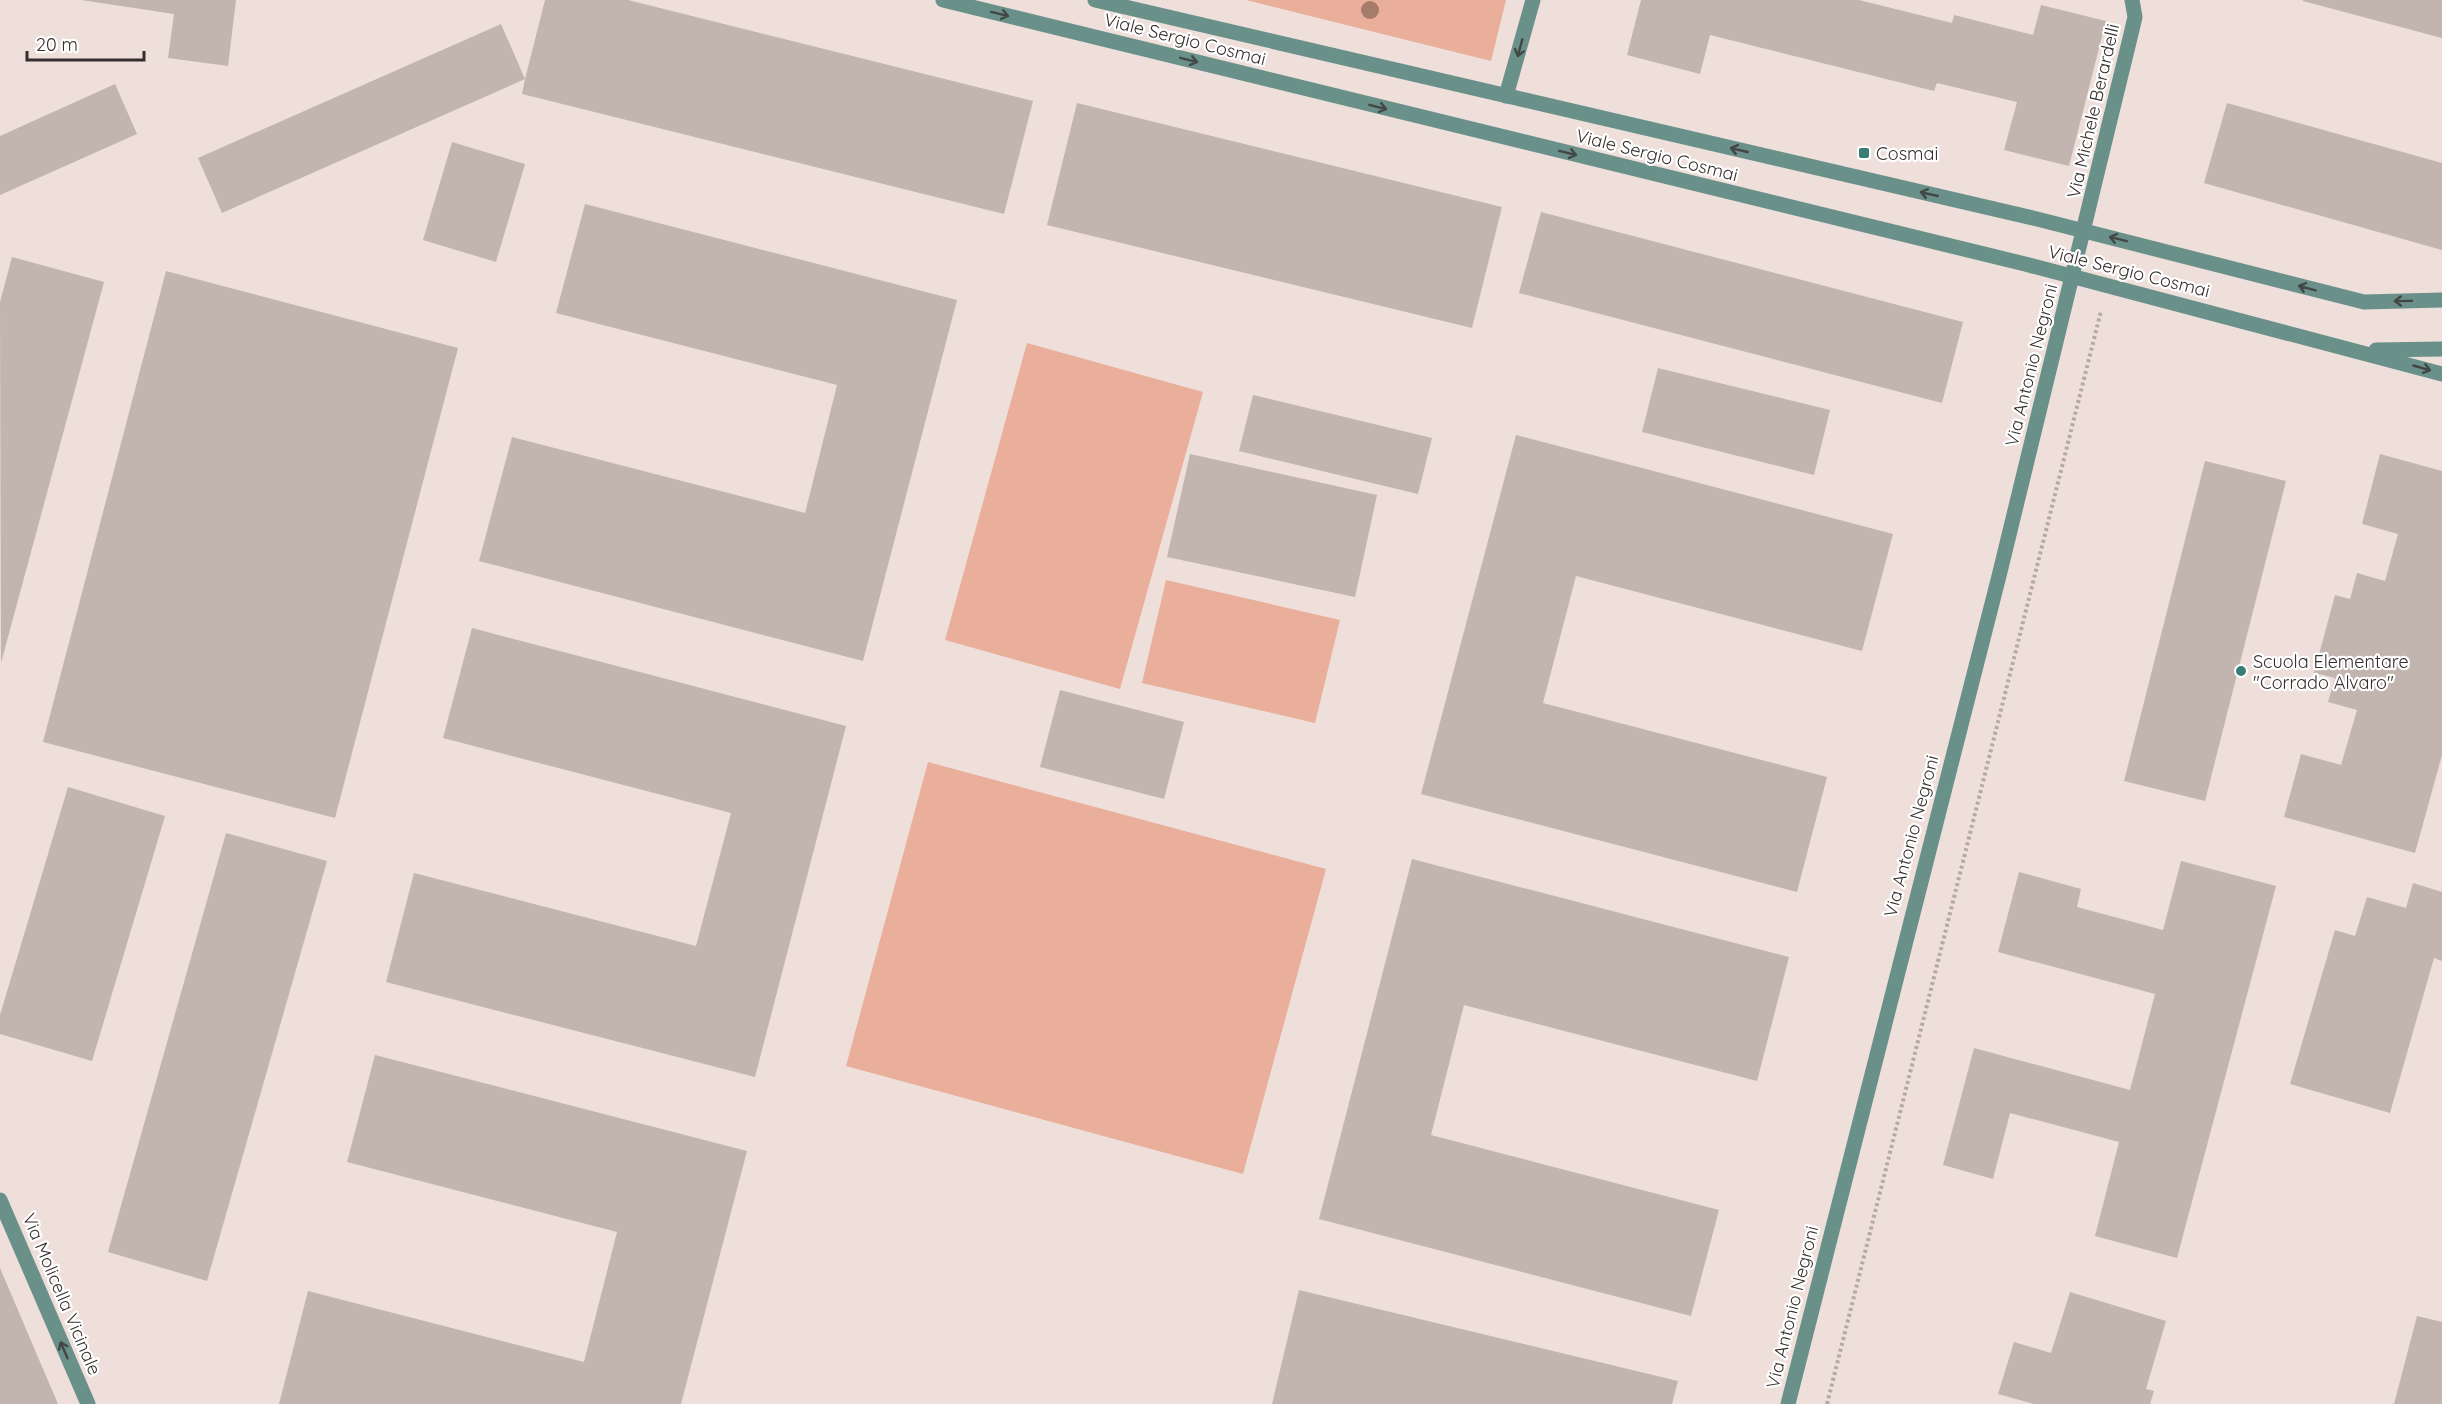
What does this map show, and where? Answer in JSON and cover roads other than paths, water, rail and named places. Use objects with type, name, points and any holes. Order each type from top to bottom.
[{"type":"street","name":"Viale Sergio Cosmai","points":[[943,0],[2073,277],[2361,351]]},
{"type":"street","name":"Viale Sergio Cosmai","points":[[1095,0],[2084,231],[2364,302],[2442,300]]},
{"type":"street","points":[[1506,96],[1533,0]]},
{"type":"street","name":"Via Michele Berardelli","points":[[2073,277],[2131,34],[2134,17],[2132,0]]},
{"type":"street","name":"Via Antonio Negroni","points":[[1788,1404],[2073,277]]},
{"type":"street","points":[[2361,351],[2442,349]]},
{"type":"street","points":[[2361,351],[2442,374]]},
{"type":"street","name":"Via Molicella Vicinale","points":[[0,1200],[88,1404]]},
{"type":"place","name":"Cosmai","points":[[1864,153]]},
{"type":"place","name":"Scuola Elementare \"Corrado Alvaro\"","points":[[2241,671]]}]
